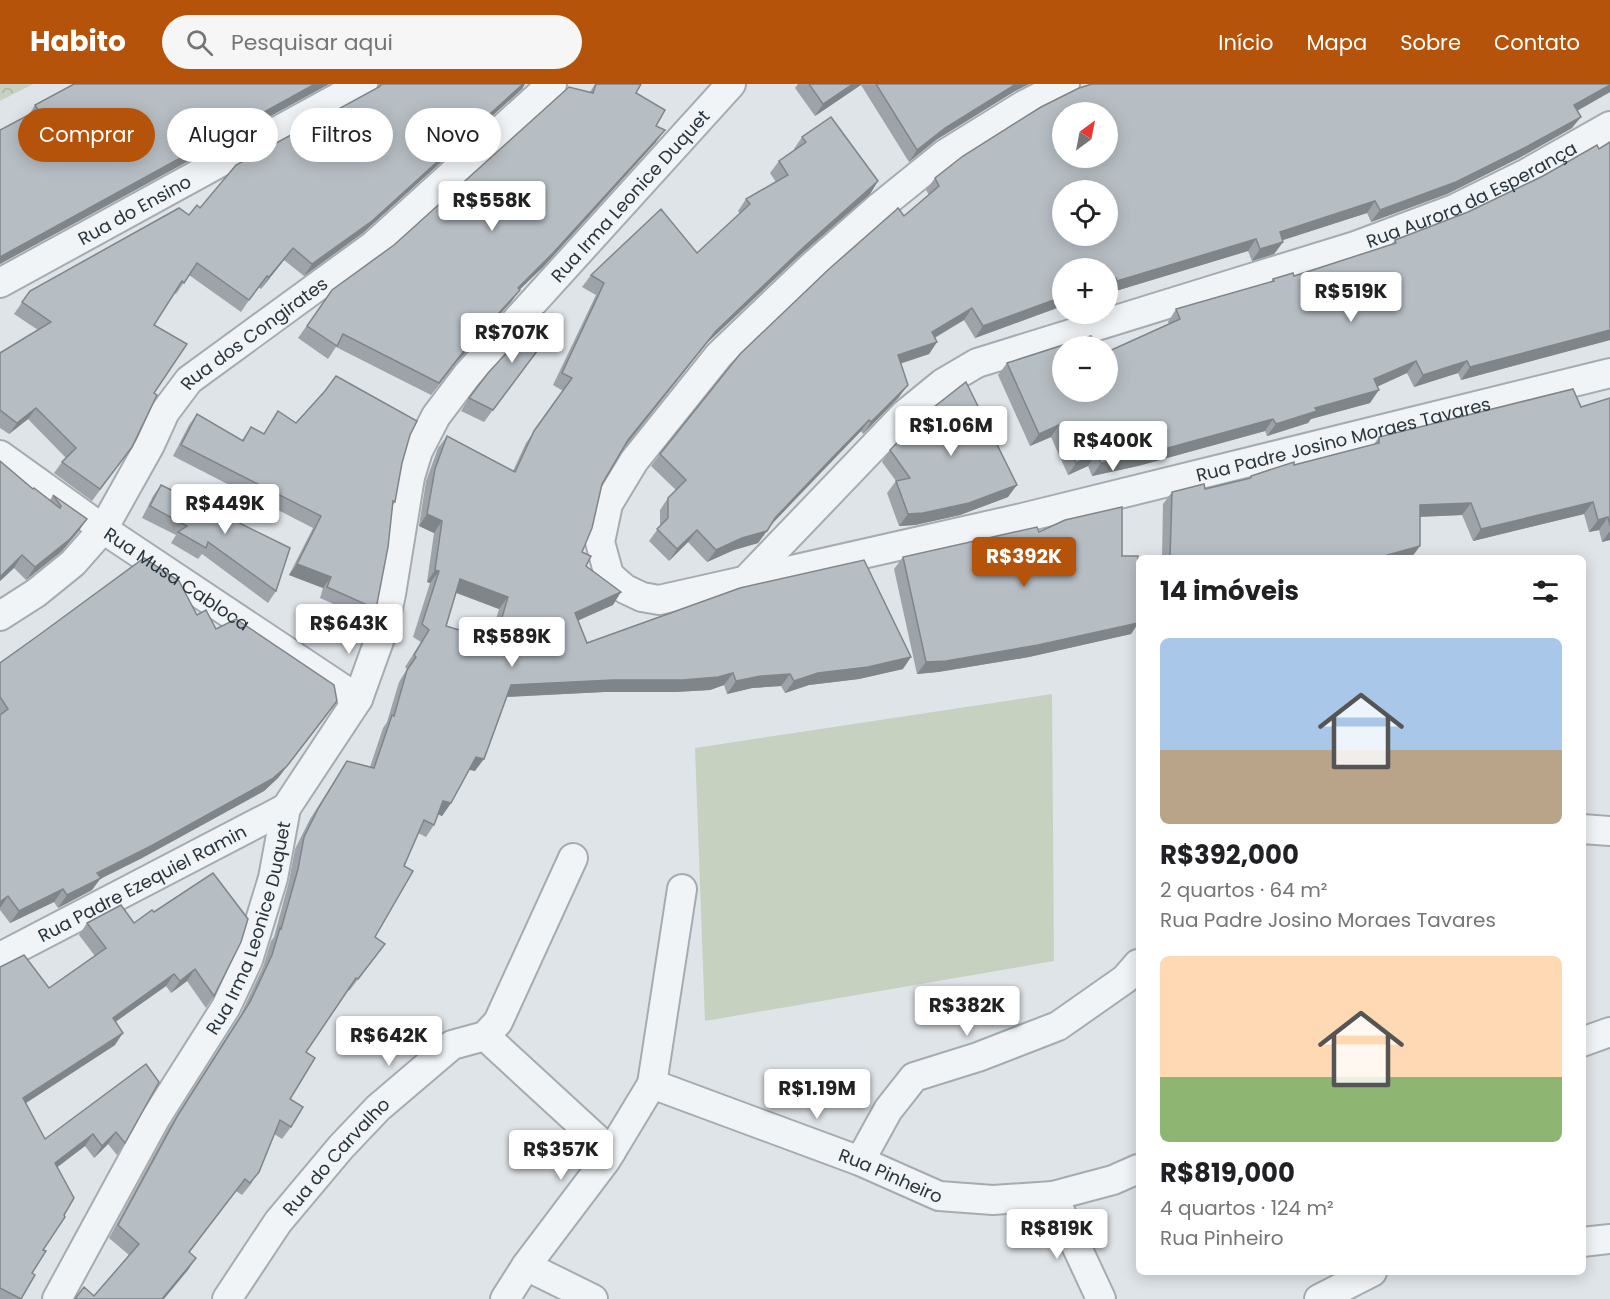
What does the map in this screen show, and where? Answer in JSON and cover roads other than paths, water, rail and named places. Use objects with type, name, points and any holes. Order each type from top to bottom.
[{"type":"street","name":"Rua do Ensino","points":[[0,283],[363,84]]},
{"type":"street","name":"Rua dos Congirates","points":[[0,616],[36,593],[73,563],[103,529],[150,445],[165,412],[189,380],[374,245],[552,84]]},
{"type":"street","name":"Rua Irma Leonice Duquet","points":[[57,1299],[154,1119],[226,1007],[248,960],[273,878],[286,808],[358,699],[384,627],[410,477],[418,451],[436,416],[467,375],[731,84]]},
{"type":"street","name":"Rua Padre Josino Moraes Tavares","points":[[1065,84],[1024,105],[945,154],[877,209],[809,269],[719,355],[634,461],[608,504],[600,542],[609,575],[625,589],[642,597],[659,600],[1022,518],[1610,372]]},
{"type":"street","name":"Rua Aurora da Esperança","points":[[747,579],[905,414],[943,383],[977,363],[1355,246],[1454,209],[1527,173],[1610,126]]},
{"type":"street","name":"Rua Musa Cabloca","points":[[0,455],[103,529],[358,699]]},
{"type":"street","name":"Rua Padre Ezequiel Ramin","points":[[0,957],[286,808]]},
{"type":"street","points":[[1586,829],[1610,831]]},
{"type":"street","points":[[573,858],[498,1022],[485,1036],[611,1152]]},
{"type":"street","points":[[505,1299],[526,1266],[611,1152],[652,1084],[682,889]]},
{"type":"street","points":[[860,1161],[888,1110],[914,1077],[978,1057],[1058,1026],[1125,979],[1136,966]]},
{"type":"street","points":[[1586,1041],[1610,1032]]},
{"type":"street","name":"Rua do Carvalho","points":[[227,1299],[278,1222],[341,1147],[378,1108],[452,1045],[485,1036]]},
{"type":"street","name":"Rua Pinheiro","points":[[652,1084],[860,1161],[939,1196],[993,1200],[1053,1196],[1113,1180],[1136,1170]]},
{"type":"street","points":[[1053,1196],[1101,1299]]},
{"type":"street","points":[[1586,1242],[1610,1239]]},
{"type":"street","points":[[526,1266],[593,1299]]},
{"type":"street","points":[[1327,1297],[1367,1275]]}]
